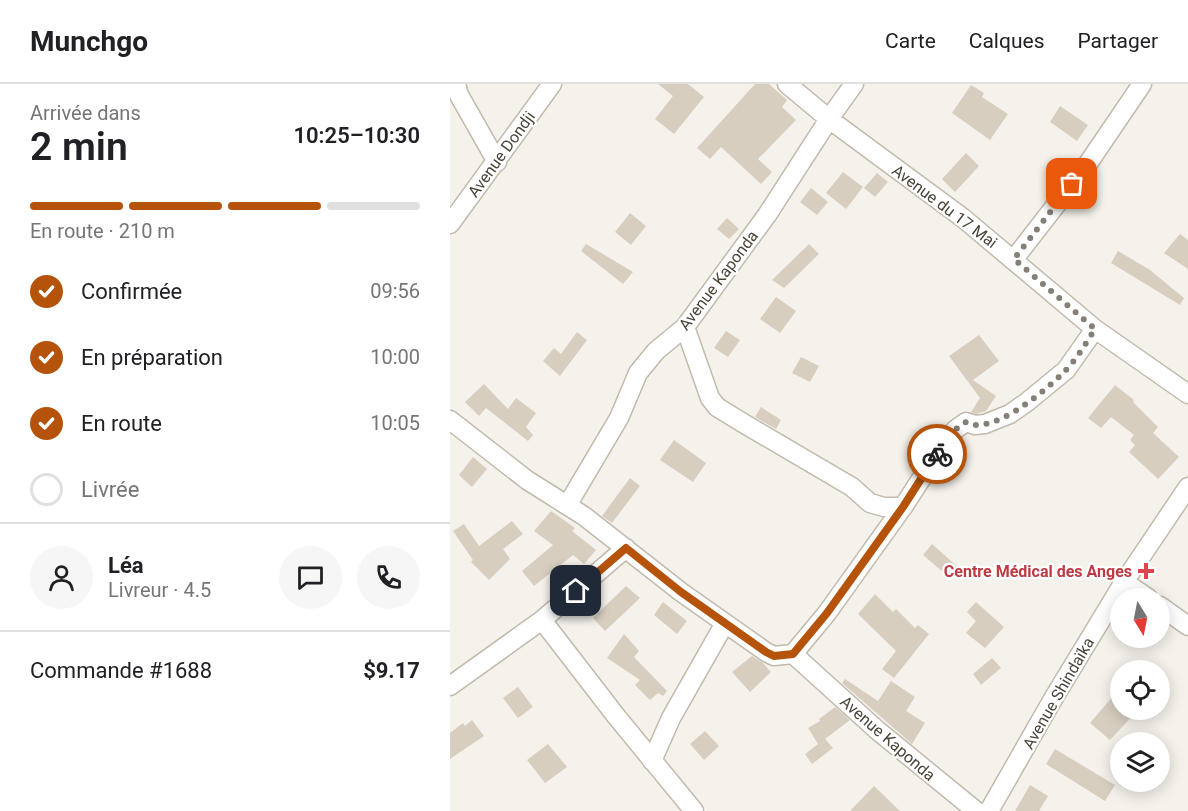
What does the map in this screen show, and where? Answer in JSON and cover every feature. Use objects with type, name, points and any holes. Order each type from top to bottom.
[{"type":"street","points":[[456,84],[459,96],[497,162]]},
{"type":"street","name":"Avenue Dondji","points":[[450,224],[552,84]]},
{"type":"street","name":"Avenue du 17 Mai","points":[[787,84],[829,119],[963,218],[1095,329],[1188,393]]},
{"type":"street","name":"Avenue Kaponda","points":[[568,504],[618,418],[638,373],[656,351],[685,327],[767,215],[854,84]]},
{"type":"street","points":[[1014,259],[1087,165],[1142,84]]},
{"type":"street","points":[[685,327],[710,398],[717,407],[852,488],[870,503],[884,507],[903,507]]},
{"type":"street","points":[[450,420],[526,480],[568,504],[725,623],[774,656],[793,654],[827,613],[956,429],[966,422],[977,425],[997,420],[1027,402],[1066,370],[1095,329]]},
{"type":"street","name":"Avenue Shindaïka","points":[[989,811],[1124,582],[1188,487]]},
{"type":"street","points":[[450,686],[542,620],[626,548]]},
{"type":"street","points":[[1124,582],[1133,588]]},
{"type":"street","points":[[1170,613],[1188,626]]},
{"type":"street","points":[[542,620],[694,811]]},
{"type":"street","points":[[652,761],[671,718],[725,623]]},
{"type":"street","name":"Avenue Kaponda","points":[[793,654],[885,737],[976,811]]},
{"type":"building","points":[[658,84],[688,84],[704,97],[674,134],[655,119],[673,96]]},
{"type":"building","points":[[755,84],[769,84],[787,100],[782,107],[796,120],[758,159],[772,172],[761,184],[721,147],[710,159],[697,148]]},
{"type":"building","points":[[971,85],[984,93],[982,97],[1008,114],[990,140],[952,113]]},
{"type":"building","points":[[1060,106],[1088,125],[1077,141],[1050,122]]},
{"type":"building","points":[[966,153],[979,166],[955,192],[942,179]]},
{"type":"building","points":[[843,172],[863,187],[846,209],[826,193]]},
{"type":"building","points":[[877,173],[888,182],[875,197],[864,188]]},
{"type":"building","points":[[811,188],[828,202],[817,215],[800,202]]},
{"type":"building","points":[[630,213],[646,226],[631,245],[615,232]]},
{"type":"building","points":[[727,218],[739,229],[729,239],[717,229]]},
{"type":"building","points":[[1180,234],[1188,240],[1188,269],[1164,253]]},
{"type":"building","points":[[586,244],[633,272],[623,284],[581,251]]},
{"type":"building","points":[[809,244],[819,254],[784,288],[772,280]]},
{"type":"building","points":[[1118,251],[1150,270],[1184,298],[1180,305],[1111,263]]},
{"type":"building","points":[[776,297],[796,311],[780,333],[760,319]]},
{"type":"building","points":[[726,331],[740,340],[728,357],[714,348]]},
{"type":"building","points":[[577,332],[587,340],[560,376],[543,361],[554,348],[561,354]]},
{"type":"building","points":[[979,335],[999,361],[973,380],[996,396],[986,411],[976,414],[971,412],[980,398],[949,356]]},
{"type":"building","points":[[801,357],[819,366],[810,382],[792,373]]},
{"type":"building","points":[[484,384],[508,409],[516,398],[536,413],[526,427],[533,435],[528,441],[486,408],[479,416],[465,402]]},
{"type":"building","points":[[1115,385],[1134,400],[1133,402],[1158,427],[1153,433],[1179,457],[1158,479],[1129,452],[1135,445],[1130,440],[1134,435],[1111,417],[1101,428],[1088,418]]},
{"type":"building","points":[[761,407],[781,420],[776,429],[755,417]]},
{"type":"building","points":[[674,440],[706,463],[693,482],[660,460]]},
{"type":"building","points":[[473,457],[487,469],[472,487],[459,475]]},
{"type":"building","points":[[630,478],[640,486],[612,523],[602,516]]},
{"type":"building","points":[[551,511],[575,528],[572,531],[596,550],[584,564],[573,555],[534,586],[522,571],[553,545],[534,531]]},
{"type":"building","points":[[512,521],[523,534],[503,549],[510,559],[489,580],[471,562],[473,560],[453,531],[464,524],[479,546]]},
{"type":"building","points":[[932,544],[959,568],[950,578],[923,555]]},
{"type":"building","points":[[626,586],[640,598],[605,631],[593,618]]},
{"type":"building","points":[[875,594],[893,612],[896,609],[915,628],[918,625],[929,634],[894,678],[882,669],[896,651],[858,614]]},
{"type":"building","points":[[663,602],[687,621],[677,634],[654,615]]},
{"type":"building","points":[[976,602],[1004,627],[985,648],[966,633],[976,621],[967,612]]},
{"type":"building","points":[[624,634],[639,651],[634,657],[667,691],[663,696],[658,693],[650,700],[635,685],[640,680],[607,658]]},
{"type":"building","points":[[752,656],[771,672],[750,692],[732,672]]},
{"type":"building","points":[[992,658],[1001,668],[981,685],[973,674]]},
{"type":"building","points":[[845,679],[878,701],[891,681],[915,697],[906,711],[925,723],[912,744],[842,683]]},
{"type":"building","points":[[518,687],[533,707],[518,718],[503,698]]},
{"type":"building","points":[[1110,700],[1110,720],[1129,720],[1117,732],[1110,732],[1110,740],[1090,723]]},
{"type":"building","points":[[835,707],[850,720],[825,739],[833,748],[812,764],[805,754],[818,744],[808,728],[820,721],[819,719]]},
{"type":"building","points":[[472,720],[484,736],[450,759],[450,733],[463,723],[465,726]]},
{"type":"building","points":[[705,731],[719,746],[704,760],[690,744]]},
{"type":"building","points":[[548,744],[567,767],[545,783],[527,760]]},
{"type":"building","points":[[1055,749],[1110,782],[1111,792],[1105,801],[1046,764]]},
{"type":"building","points":[[1030,785],[1048,796],[1039,811],[1015,811]]},
{"type":"building","points":[[874,786],[900,811],[850,811]]},
{"type":"way so far","points":[[937,454],[956,429],[966,422],[977,425],[997,420],[1010,414],[1045,388],[1066,370],[1095,329],[1014,259],[1072,184]]},
{"type":"place","name":"Centre Médical des Anges","points":[[1146,571]]},
{"type":"route","points":[[576,591],[626,548],[651,570],[766,652],[774,656],[793,654],[827,613],[903,507],[937,454]]}]
